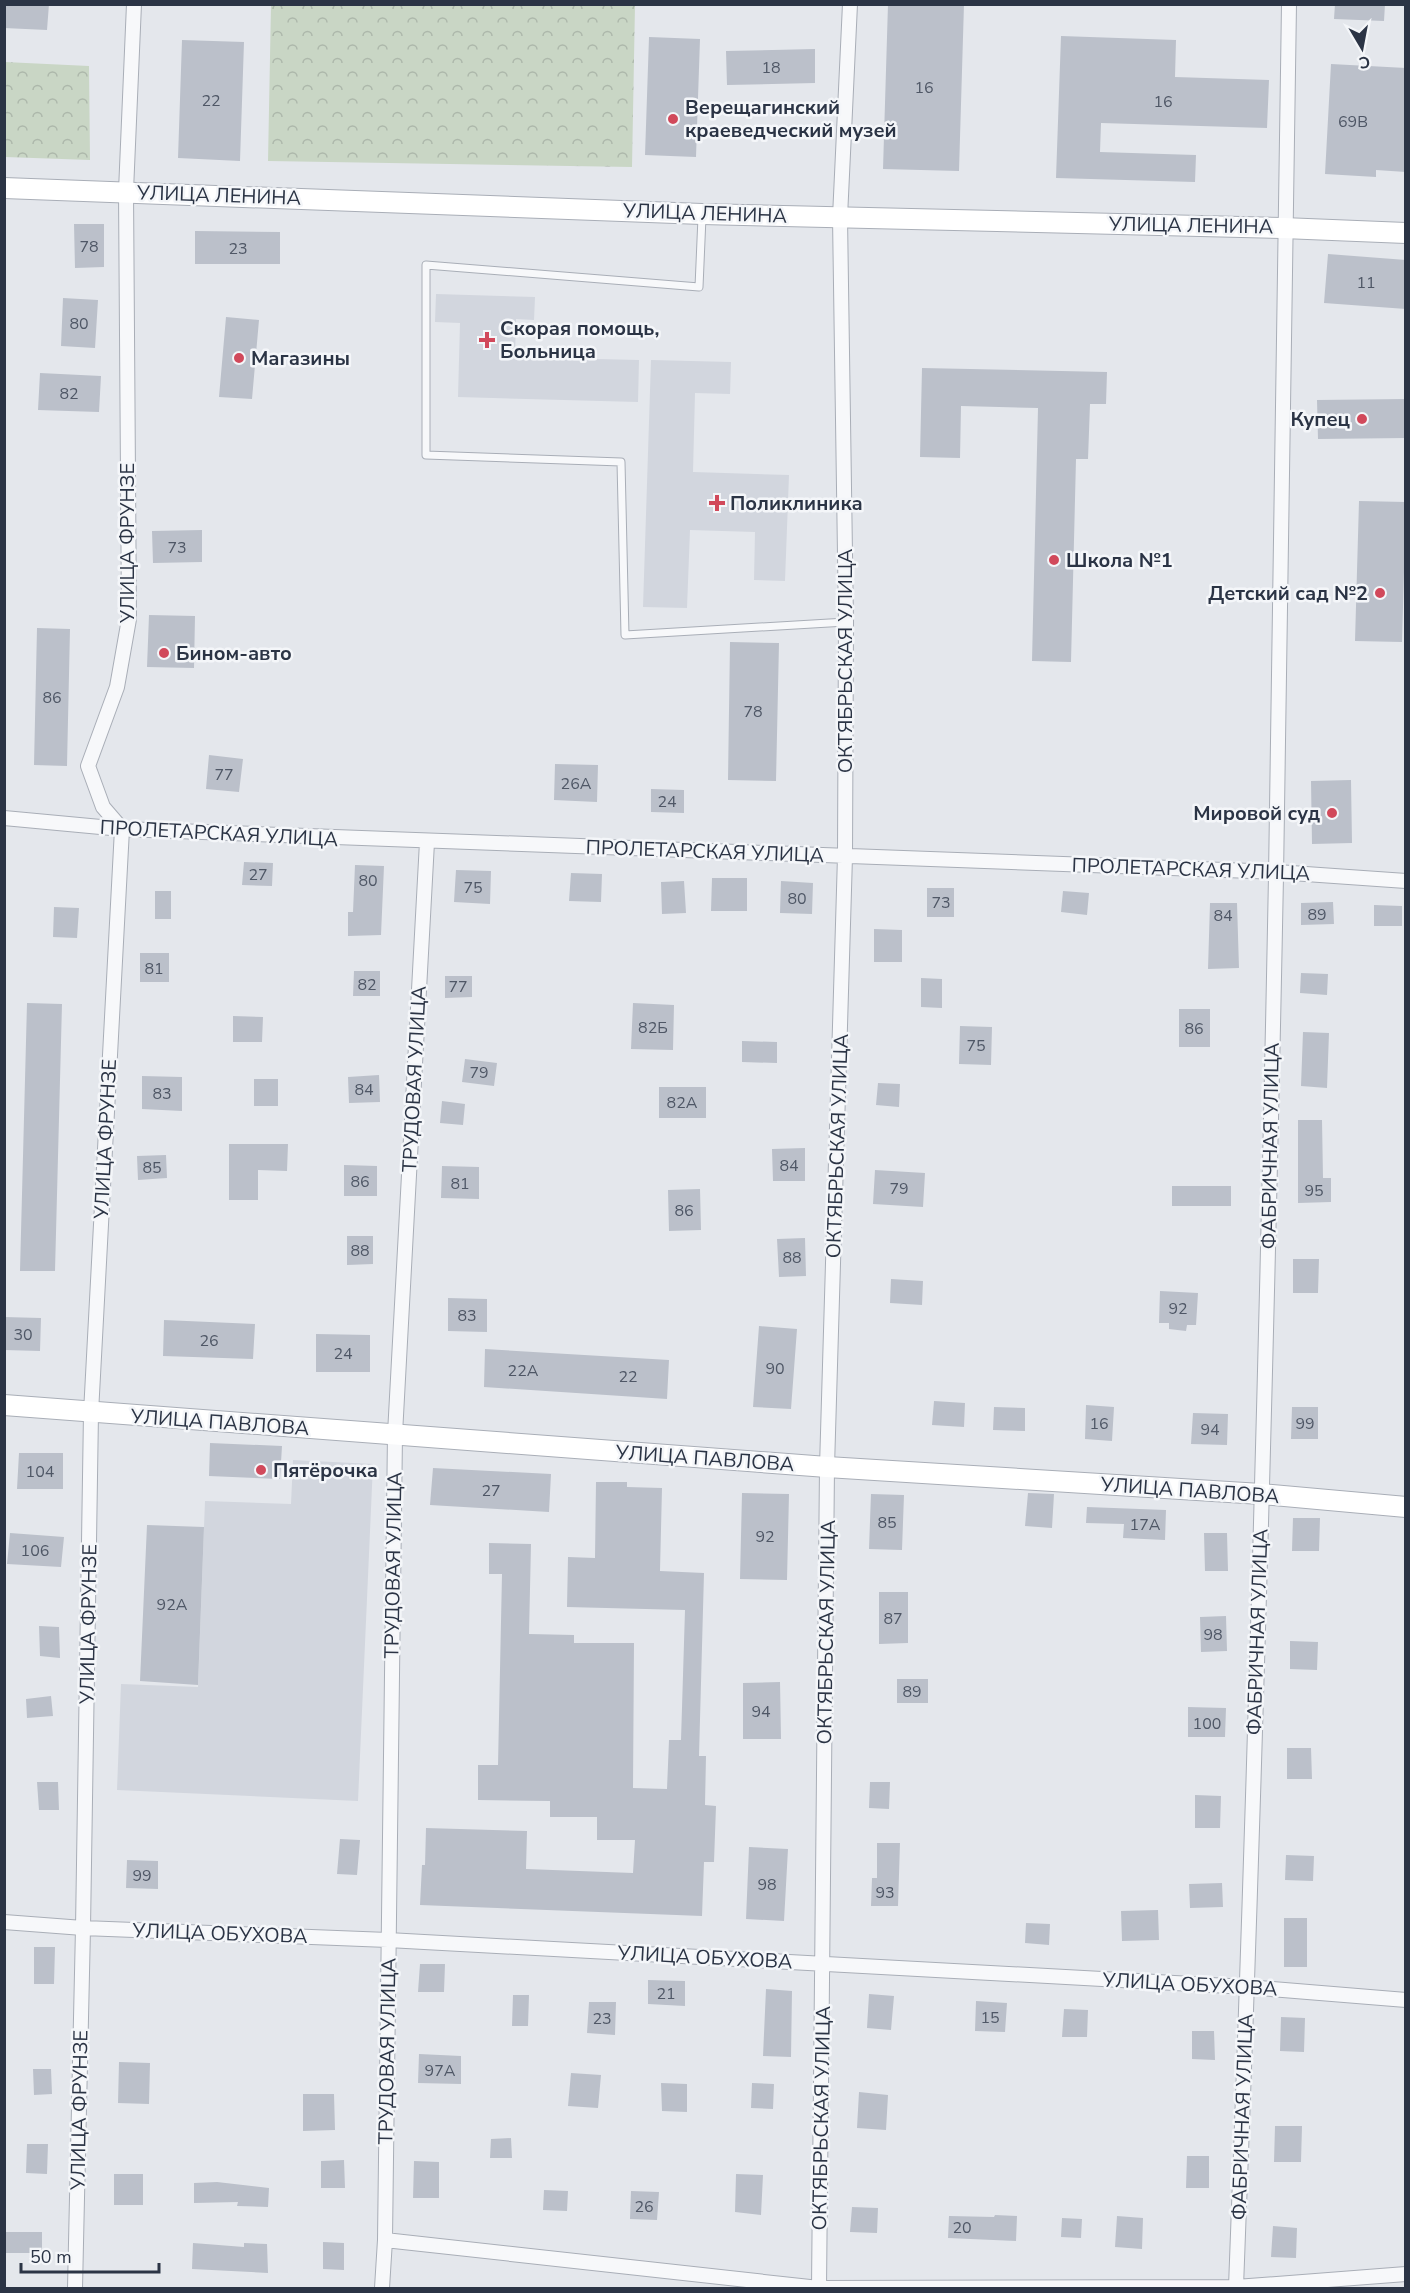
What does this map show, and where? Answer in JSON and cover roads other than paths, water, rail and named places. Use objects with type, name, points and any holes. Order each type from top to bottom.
[{"type":"street","name":"УЛИЦА ФРУНЗЕ","points":[[75,2289],[91,1413],[122,829],[103,807],[88,766],[117,687],[129,619],[126,191],[134,4]]},
{"type":"street","name":"ОКТЯБРЬСКАЯ УЛИЦА","points":[[819,2288],[827,1467],[845,856],[846,622],[840,217],[850,4]]},
{"type":"street","name":"ФАБРИЧНАЯ УЛИЦА","points":[[1236,2287],[1262,1494],[1277,872],[1283,228],[1289,4]]},
{"type":"street","name":"УЛИЦА ЛЕНИНА","points":[[4,188],[702,214],[1406,233]]},
{"type":"street","name":"ПРОЛЕТАРСКАЯ УЛИЦА","points":[[4,818],[122,829],[1277,872],[1406,881]]},
{"type":"street","name":"ТРУДОВАЯ УЛИЦА","points":[[382,2289],[385,2240],[395,1434],[427,842]]},
{"type":"street","name":"УЛИЦА ПАВЛОВА","points":[[4,1405],[827,1467],[1262,1494],[1406,1507]]},
{"type":"street","name":"УЛИЦА ОБУХОВА","points":[[4,1922],[83,1928],[388,1940],[1247,1987],[1406,2000]]},
{"type":"street","points":[[385,2240],[819,2288],[1236,2287],[1406,2274]]},
{"type":"lane","points":[[702,214],[699,287],[426,265],[426,455],[621,462],[625,635],[846,622]]},
{"type":"place","name":"Верещагинский краеведческий музей","points":[[673,119]]},
{"type":"place","name":"Скорая помощь, Больница","points":[[487,340]]},
{"type":"place","name":"Магазины","points":[[239,358]]},
{"type":"place","name":"Купец","points":[[1362,419]]},
{"type":"place","name":"Поликлиника","points":[[717,503]]},
{"type":"place","name":"Школа №1","points":[[1054,560]]},
{"type":"place","name":"Детский сад №2","points":[[1380,593]]},
{"type":"place","name":"Бином-авто","points":[[164,653]]},
{"type":"place","name":"Мировой суд","points":[[1332,813]]},
{"type":"place","name":"Пятёрочка","points":[[261,1470]]}]
